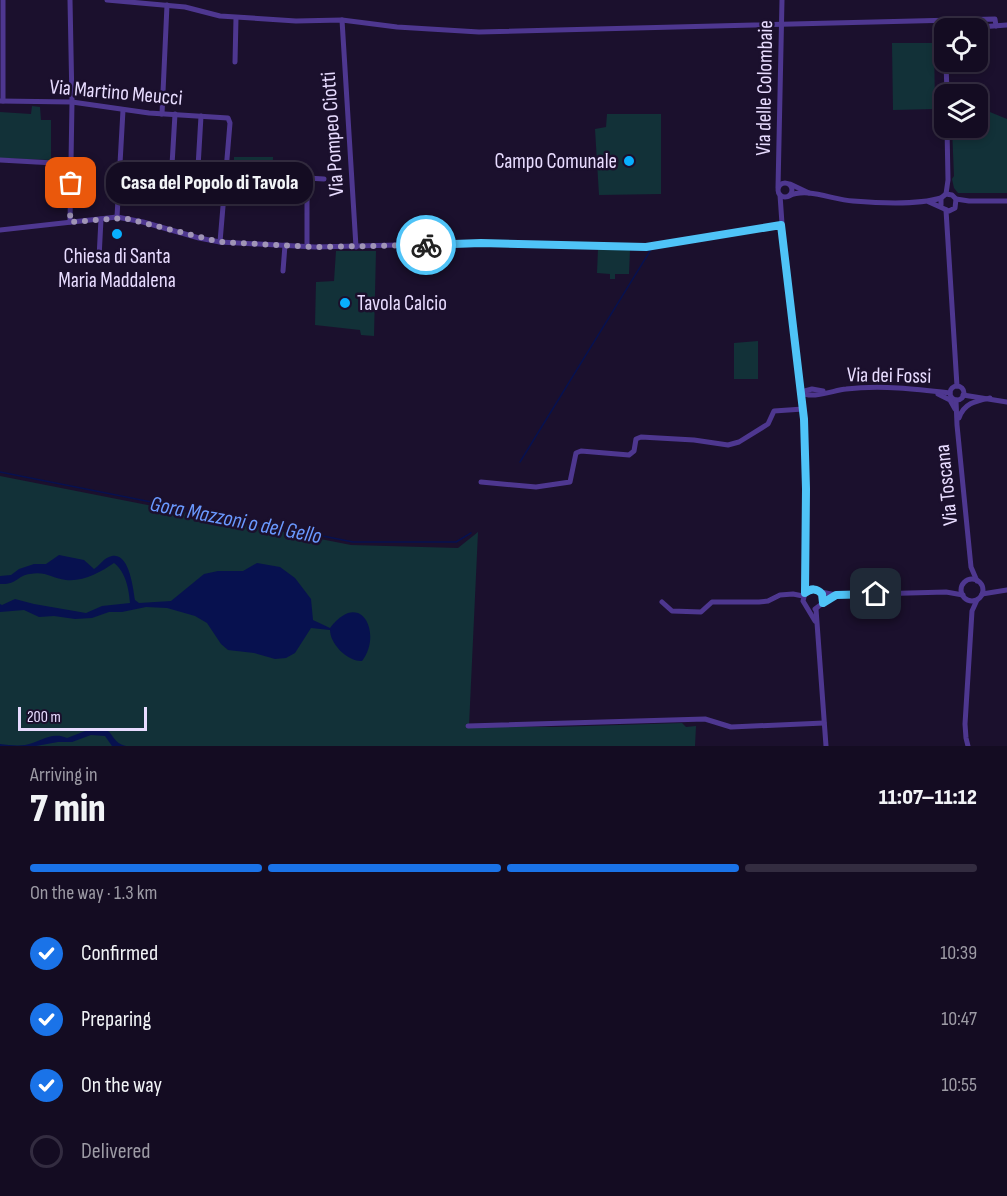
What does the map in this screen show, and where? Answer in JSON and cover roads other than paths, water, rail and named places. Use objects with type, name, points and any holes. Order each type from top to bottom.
[{"type":"street","points":[[1,101],[3,0]]},
{"type":"street","points":[[70,0],[72,102],[70,222]]},
{"type":"street","points":[[107,0],[185,7],[212,16],[236,18],[342,20],[397,27],[508,32],[995,19],[996,26]]},
{"type":"street","name":"Via delle Colombaie","points":[[783,194],[779,168],[781,24],[784,0]]},
{"type":"street","points":[[162,114],[167,5]]},
{"type":"street","points":[[235,62],[236,18]]},
{"type":"street","name":"Via Pompeo Ciotti","points":[[342,20],[356,247]]},
{"type":"street","points":[[988,27],[1007,25]]},
{"type":"street","name":"Via Martino Meucci","points":[[1,101],[72,102],[123,110],[228,118],[230,123],[226,185]]},
{"type":"street","points":[[117,217],[123,110]]},
{"type":"street","points":[[175,114],[171,182],[226,185],[220,242]]},
{"type":"street","points":[[197,184],[201,116]]},
{"type":"street","points":[[947,138],[948,224],[957,386]]},
{"type":"street","points":[[0,160],[72,164]]},
{"type":"street","name":"Via delle Colombaie","points":[[779,168],[789,184]]},
{"type":"street","points":[[307,246],[308,178],[324,179]]},
{"type":"street","points":[[810,194],[799,187],[782,183],[781,225],[803,408],[806,489],[806,593],[804,603],[813,609],[815,621],[826,746]]},
{"type":"street","points":[[783,194],[792,191],[789,184]]},
{"type":"street","points":[[783,194],[810,194],[854,202],[1007,201]]},
{"type":"street","points":[[0,230],[117,217],[220,242],[356,247],[481,243],[646,247],[781,225]]},
{"type":"street","points":[[99,258],[101,219]]},
{"type":"street","points":[[283,270],[285,245]]},
{"type":"street","points":[[931,391],[949,388],[956,373]]},
{"type":"street","points":[[801,384],[813,392],[803,408]]},
{"type":"street","points":[[957,386],[952,389],[951,397],[956,400],[962,398],[963,395]]},
{"type":"street","points":[[957,386],[962,389],[963,395]]},
{"type":"street","name":"Via dei Fossi","points":[[801,392],[807,396],[813,392],[886,387],[950,393]]},
{"type":"street","points":[[931,391],[950,400],[956,410]]},
{"type":"street","points":[[963,395],[1007,402]]},
{"type":"street","points":[[957,425],[960,414],[970,403],[990,399]]},
{"type":"street","name":"Via Toscana","points":[[956,400],[971,567],[968,581]]},
{"type":"street","points":[[481,482],[536,487],[570,482],[574,457],[581,451],[629,455],[634,451],[636,439],[642,437],[728,444],[739,442],[768,424],[770,415],[774,411],[803,408]]},
{"type":"street","name":"Via Toscana","points":[[971,567],[979,583]]},
{"type":"street","points":[[946,592],[968,581],[998,590]]},
{"type":"street","points":[[979,583],[982,594]]},
{"type":"street","points":[[962,586],[963,595]]},
{"type":"street","points":[[968,746],[965,724],[972,611],[982,594],[1007,590]]},
{"type":"street","points":[[821,592],[824,597],[823,603]]},
{"type":"street","points":[[662,602],[672,611],[701,612],[712,602],[759,602],[768,601],[780,595],[821,592],[836,595],[946,592],[963,595],[968,600],[972,611]]},
{"type":"street","points":[[813,609],[836,595]]},
{"type":"street","points":[[968,600],[977,600]]},
{"type":"street","points":[[468,726],[705,719],[731,727],[824,723]]},
{"type":"waterway","points":[[520,462],[650,251]]},
{"type":"waterway","name":"Gora Mazzoni o del Gello","points":[[0,472],[353,542],[456,542],[471,533]]},
{"type":"place","name":"Campo Comunale","points":[[629,161]]},
{"type":"place","name":"Casa del Popolo di Tavola","points":[[71,183]]},
{"type":"place","name":"Chiesa di Santa Maria Maddalena","points":[[117,234]]},
{"type":"place","name":"Tavola Calcio","points":[[345,303]]}]
